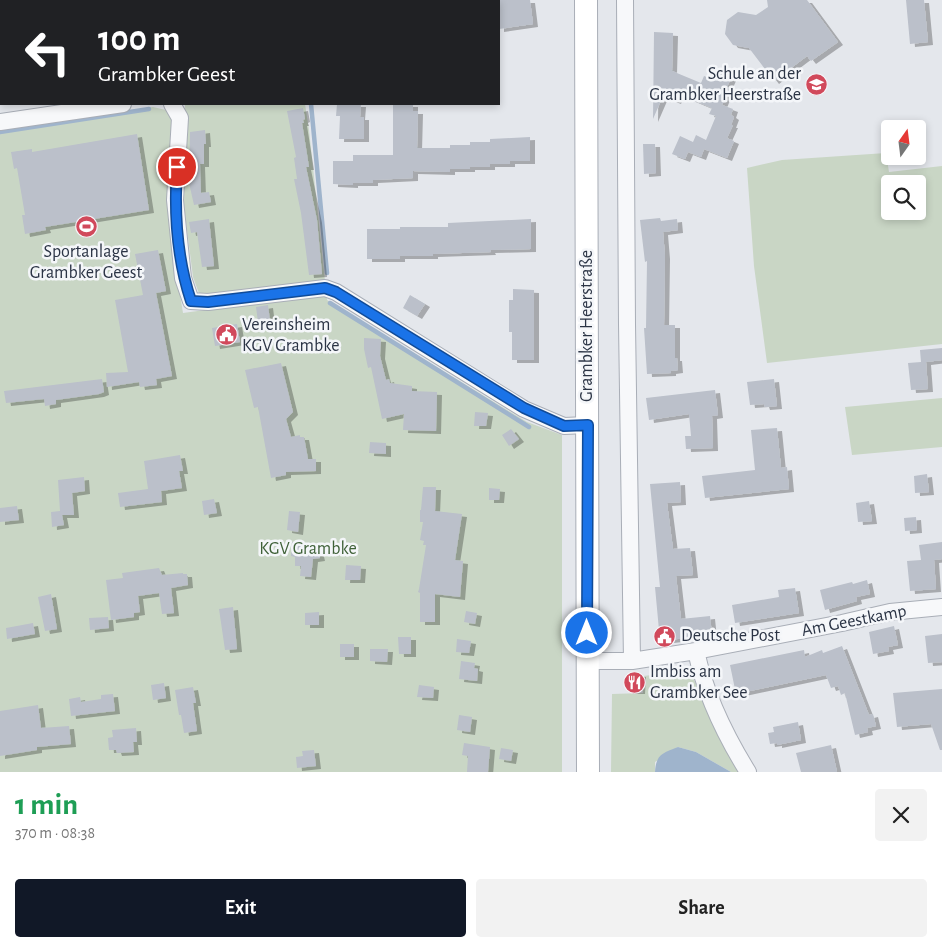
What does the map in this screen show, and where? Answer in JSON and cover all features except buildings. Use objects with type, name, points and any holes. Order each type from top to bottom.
[{"type":"main road","name":"Grambker Heerstraße","points":[[586,0],[588,772]]},
{"type":"street","points":[[625,0],[627,333],[632,661]]},
{"type":"street","points":[[0,122],[116,105]]},
{"type":"street","points":[[174,105],[180,118],[175,200],[183,278],[191,301],[208,302],[325,288],[336,292],[524,408],[564,426],[588,425]]},
{"type":"street","name":"Am Geestkamp","points":[[588,661],[632,661],[842,624],[890,612],[942,607]]},
{"type":"street","points":[[696,651],[700,671],[723,726],[748,772]]},
{"type":"green space","name":"KGV Grambke","points":[[185,105],[305,105],[327,300],[527,422],[562,435],[562,772],[0,772],[0,129],[153,107],[166,110],[173,122],[173,252],[183,313],[205,310],[193,277],[184,206]]},
{"type":"green space","points":[[881,153],[881,165],[888,165],[889,172],[942,166],[942,344],[767,363],[754,266],[747,168],[782,160]]},
{"type":"green space","points":[[942,398],[942,447],[852,455],[845,407]]},
{"type":"green space","points":[[690,671],[717,730],[744,772],[731,772],[696,752],[678,747],[655,762],[655,772],[611,772],[612,694],[643,693],[643,676]]},
{"type":"water","points":[[678,747],[696,752],[731,772],[655,772],[657,761],[661,755]]},
{"type":"waterway","points":[[311,105],[327,273]]},
{"type":"waterway","points":[[0,132],[149,109]]},
{"type":"waterway","points":[[330,303],[529,427]]},
{"type":"place","name":"Schule an der Grambker Heerstraße","points":[[817,84]]},
{"type":"place","name":"Sportanlage Grambker Geest","points":[[86,227]]},
{"type":"place","name":"Vereinsheim KGV Grambke","points":[[226,335]]},
{"type":"place","name":"Deutsche Post","points":[[665,636]]},
{"type":"place","name":"Imbiss am Grambker See","points":[[634,682]]},
{"type":"route","points":[[177,167],[175,200],[183,278],[191,301],[208,302],[302,289],[325,288],[336,292],[524,408],[564,426],[588,425],[587,633]]}]
